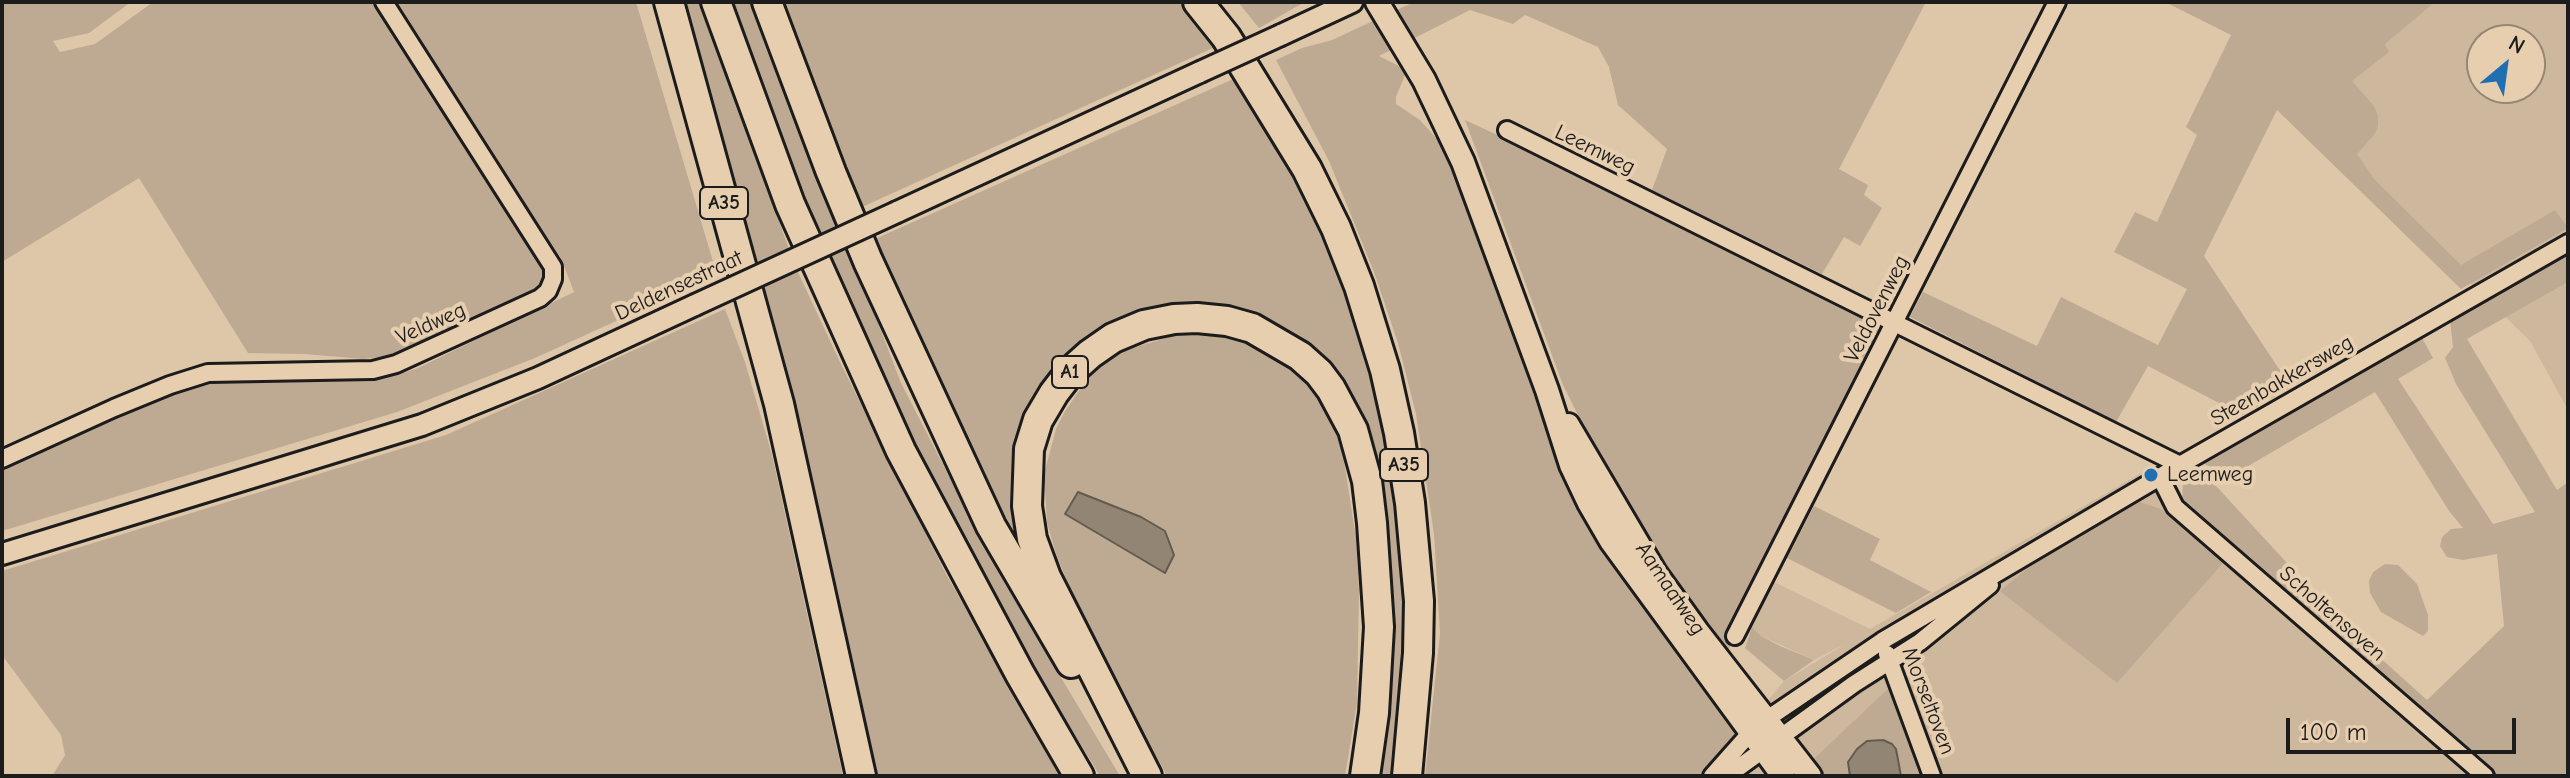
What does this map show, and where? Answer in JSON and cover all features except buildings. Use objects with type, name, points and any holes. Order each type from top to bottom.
[{"type":"highway","name":"A35","points":[[669,2],[779,404],[861,776]]},
{"type":"highway","points":[[716,2],[790,204],[901,451],[1020,674],[1079,776]]},
{"type":"highway","points":[[767,2],[868,261],[991,526],[1141,776]]},
{"type":"highway","name":"A35","points":[[1198,2],[1226,37],[1307,169],[1336,228],[1359,286],[1385,370],[1410,503],[1419,601],[1418,653],[1407,776]]},
{"type":"highway","name":"A1","points":[[1147,776],[1046,577],[1027,506],[1029,449],[1038,420],[1054,393],[1071,371],[1090,354],[1113,338],[1144,325],[1197,318],[1227,321],[1252,328],[1300,356],[1331,389],[1353,430],[1367,481],[1378,590],[1377,674],[1365,776]]},
{"type":"main road","name":"Aamaatweg","points":[[1377,2],[1424,80],[1458,150],[1547,390],[1656,574],[1773,745],[1810,776]]},
{"type":"main road","name":"Aamaatweg","points":[[1773,745],[1783,776]]},
{"type":"street","name":"Veldweg","points":[[2,459],[114,408],[208,373],[373,370],[396,364],[540,298],[548,291],[553,279],[553,267],[384,2]]},
{"type":"street","name":"Deldensestraat","points":[[2,554],[422,425],[538,378],[1352,2]]},
{"type":"street","name":"Veldovenweg","points":[[1735,636],[2057,2]]},
{"type":"street","name":"Leemweg","points":[[1507,130],[2180,465]]},
{"type":"street","name":"Steenbakkersweg","points":[[1712,776],[1759,725],[1882,641],[2180,465],[2568,243]]},
{"type":"street","name":"Scholtensoven","points":[[2160,477],[2175,507],[2485,776]]},
{"type":"street","name":"Steenbakkersweg","points":[[1727,776],[1949,621],[2019,560]]},
{"type":"street","name":"Morseltoven","points":[[1882,641],[1932,776]]},
{"type":"shaded area","points":[[2,2],[131,2],[89,33],[53,41],[60,52],[95,44],[153,2],[375,2],[545,265],[547,274],[544,281],[532,293],[424,344],[381,357],[363,359],[248,353],[139,178],[2,262]]},
{"type":"shaded area","points":[[395,2],[636,2],[717,275],[535,358],[397,412],[2,531],[2,469],[142,404],[185,388],[223,381],[374,379],[397,375],[418,368],[574,292],[561,258],[466,116]]},
{"type":"shaded area","points":[[678,2],[699,2],[796,268],[839,360],[947,576],[1062,776],[873,776]]},
{"type":"shaded area","points":[[732,2],[750,2],[901,383],[1002,579],[1120,776],[1100,776],[958,542],[818,237]]},
{"type":"shaded area","points":[[782,2],[1187,2],[1224,43],[862,207]]},
{"type":"shaded area","points":[[1238,2],[1305,2],[1259,28]]},
{"type":"shaded area","points":[[1414,2],[1926,2],[1839,169],[1868,185],[1864,195],[1882,208],[1860,246],[1844,237],[1822,274],[1652,190],[1667,149],[1618,105],[1609,67],[1598,47],[1525,15],[1513,24],[1470,10],[1379,56],[1407,70],[1396,104],[1420,120],[1444,147],[1542,418],[1590,439],[1563,385],[1465,120],[1703,230],[1887,323],[1780,532],[1711,690],[1734,724],[1734,736],[1726,752],[1701,776],[1425,776],[1440,633],[1434,534],[1416,414],[1398,343],[1374,272],[1329,161],[1276,60],[1302,48],[1332,40]]},
{"type":"shaded area","points":[[2165,2],[2435,2],[2385,44],[2389,52],[2352,81],[2374,106],[2378,116],[2374,135],[2357,154],[2374,179],[2461,265],[2555,210],[2568,228],[2461,289],[2277,110],[2204,256],[2291,387],[2242,415],[2148,366],[2116,422],[1910,317],[1923,292],[2037,346],[2061,297],[2158,345],[2187,289],[2114,252],[2135,212],[2157,222],[2197,135],[2186,127],[2231,35]]},
{"type":"shaded area","points":[[2419,2],[2568,2],[2568,410],[2530,341],[2341,157],[2333,81]]},
{"type":"shaded area","points":[[1240,76],[1307,183],[1340,272],[1385,418],[1400,513],[1406,644],[1405,678],[1390,776],[1370,776],[1370,463],[1281,333],[1122,319],[1100,330],[1078,348],[1024,423],[1015,462],[1016,503],[1033,576],[875,239]]},
{"type":"shaded area","points":[[2568,249],[2568,282],[2467,339],[2557,490],[2568,482],[2568,776],[2496,776],[2189,511],[2182,501],[2183,483],[2188,469],[2217,487],[2346,627],[2427,700],[2504,626],[2497,554],[2463,560],[2447,557],[2440,546],[2442,537],[2451,529],[2463,528],[2449,511],[2375,392],[2231,476],[2200,462],[2421,336],[2433,358],[2398,379],[2493,524],[2535,512],[2456,384],[2445,358],[2453,347],[2450,319]]},
{"type":"shaded area","points":[[725,309],[745,362],[772,455],[843,776],[52,776],[65,755],[61,735],[2,655],[2,571],[446,435]]},
{"type":"shaded area","points":[[1183,333],[1206,333],[1242,340],[1293,368],[1330,416],[1342,448],[1356,538],[1359,590],[1357,703],[1345,776],[1167,776],[1090,635],[1057,557],[1047,523],[1044,474],[1056,429],[1064,413],[1101,363],[1122,351]],"holes":[[[1078,492],[1141,517],[1066,514]]]},
{"type":"shaded area","points":[[2150,468],[2507,776],[1701,776],[1784,681],[1845,644],[1814,660],[1761,636],[1752,627],[1774,582],[1870,629]]},
{"type":"shaded area","points":[[1078,492],[1141,517],[1165,531],[1174,555],[1165,573],[1065,514]]},
{"type":"shaded area","points":[[2140,502],[2161,509],[2223,563],[2117,683],[2000,591],[2060,541],[2124,505]]},
{"type":"shaded area","points":[[1814,506],[1880,539],[1870,560],[1931,592],[1896,613],[1787,558]]},
{"type":"shaded area","points":[[2385,564],[2398,565],[2417,584],[2428,615],[2428,631],[2423,636],[2381,612],[2370,593],[2369,581],[2373,572]]},
{"type":"shaded area","points":[[1752,627],[1761,636],[1814,660],[1784,681],[1745,648]]},
{"type":"shaded area","points":[[1893,684],[1926,776],[1795,776],[1799,773]]},
{"type":"shaded area","points":[[1883,740],[1896,749],[1901,776],[1850,776],[1848,762],[1857,749],[1867,741]]},
{"type":"place","name":"Leemweg","points":[[2151,475]]}]
